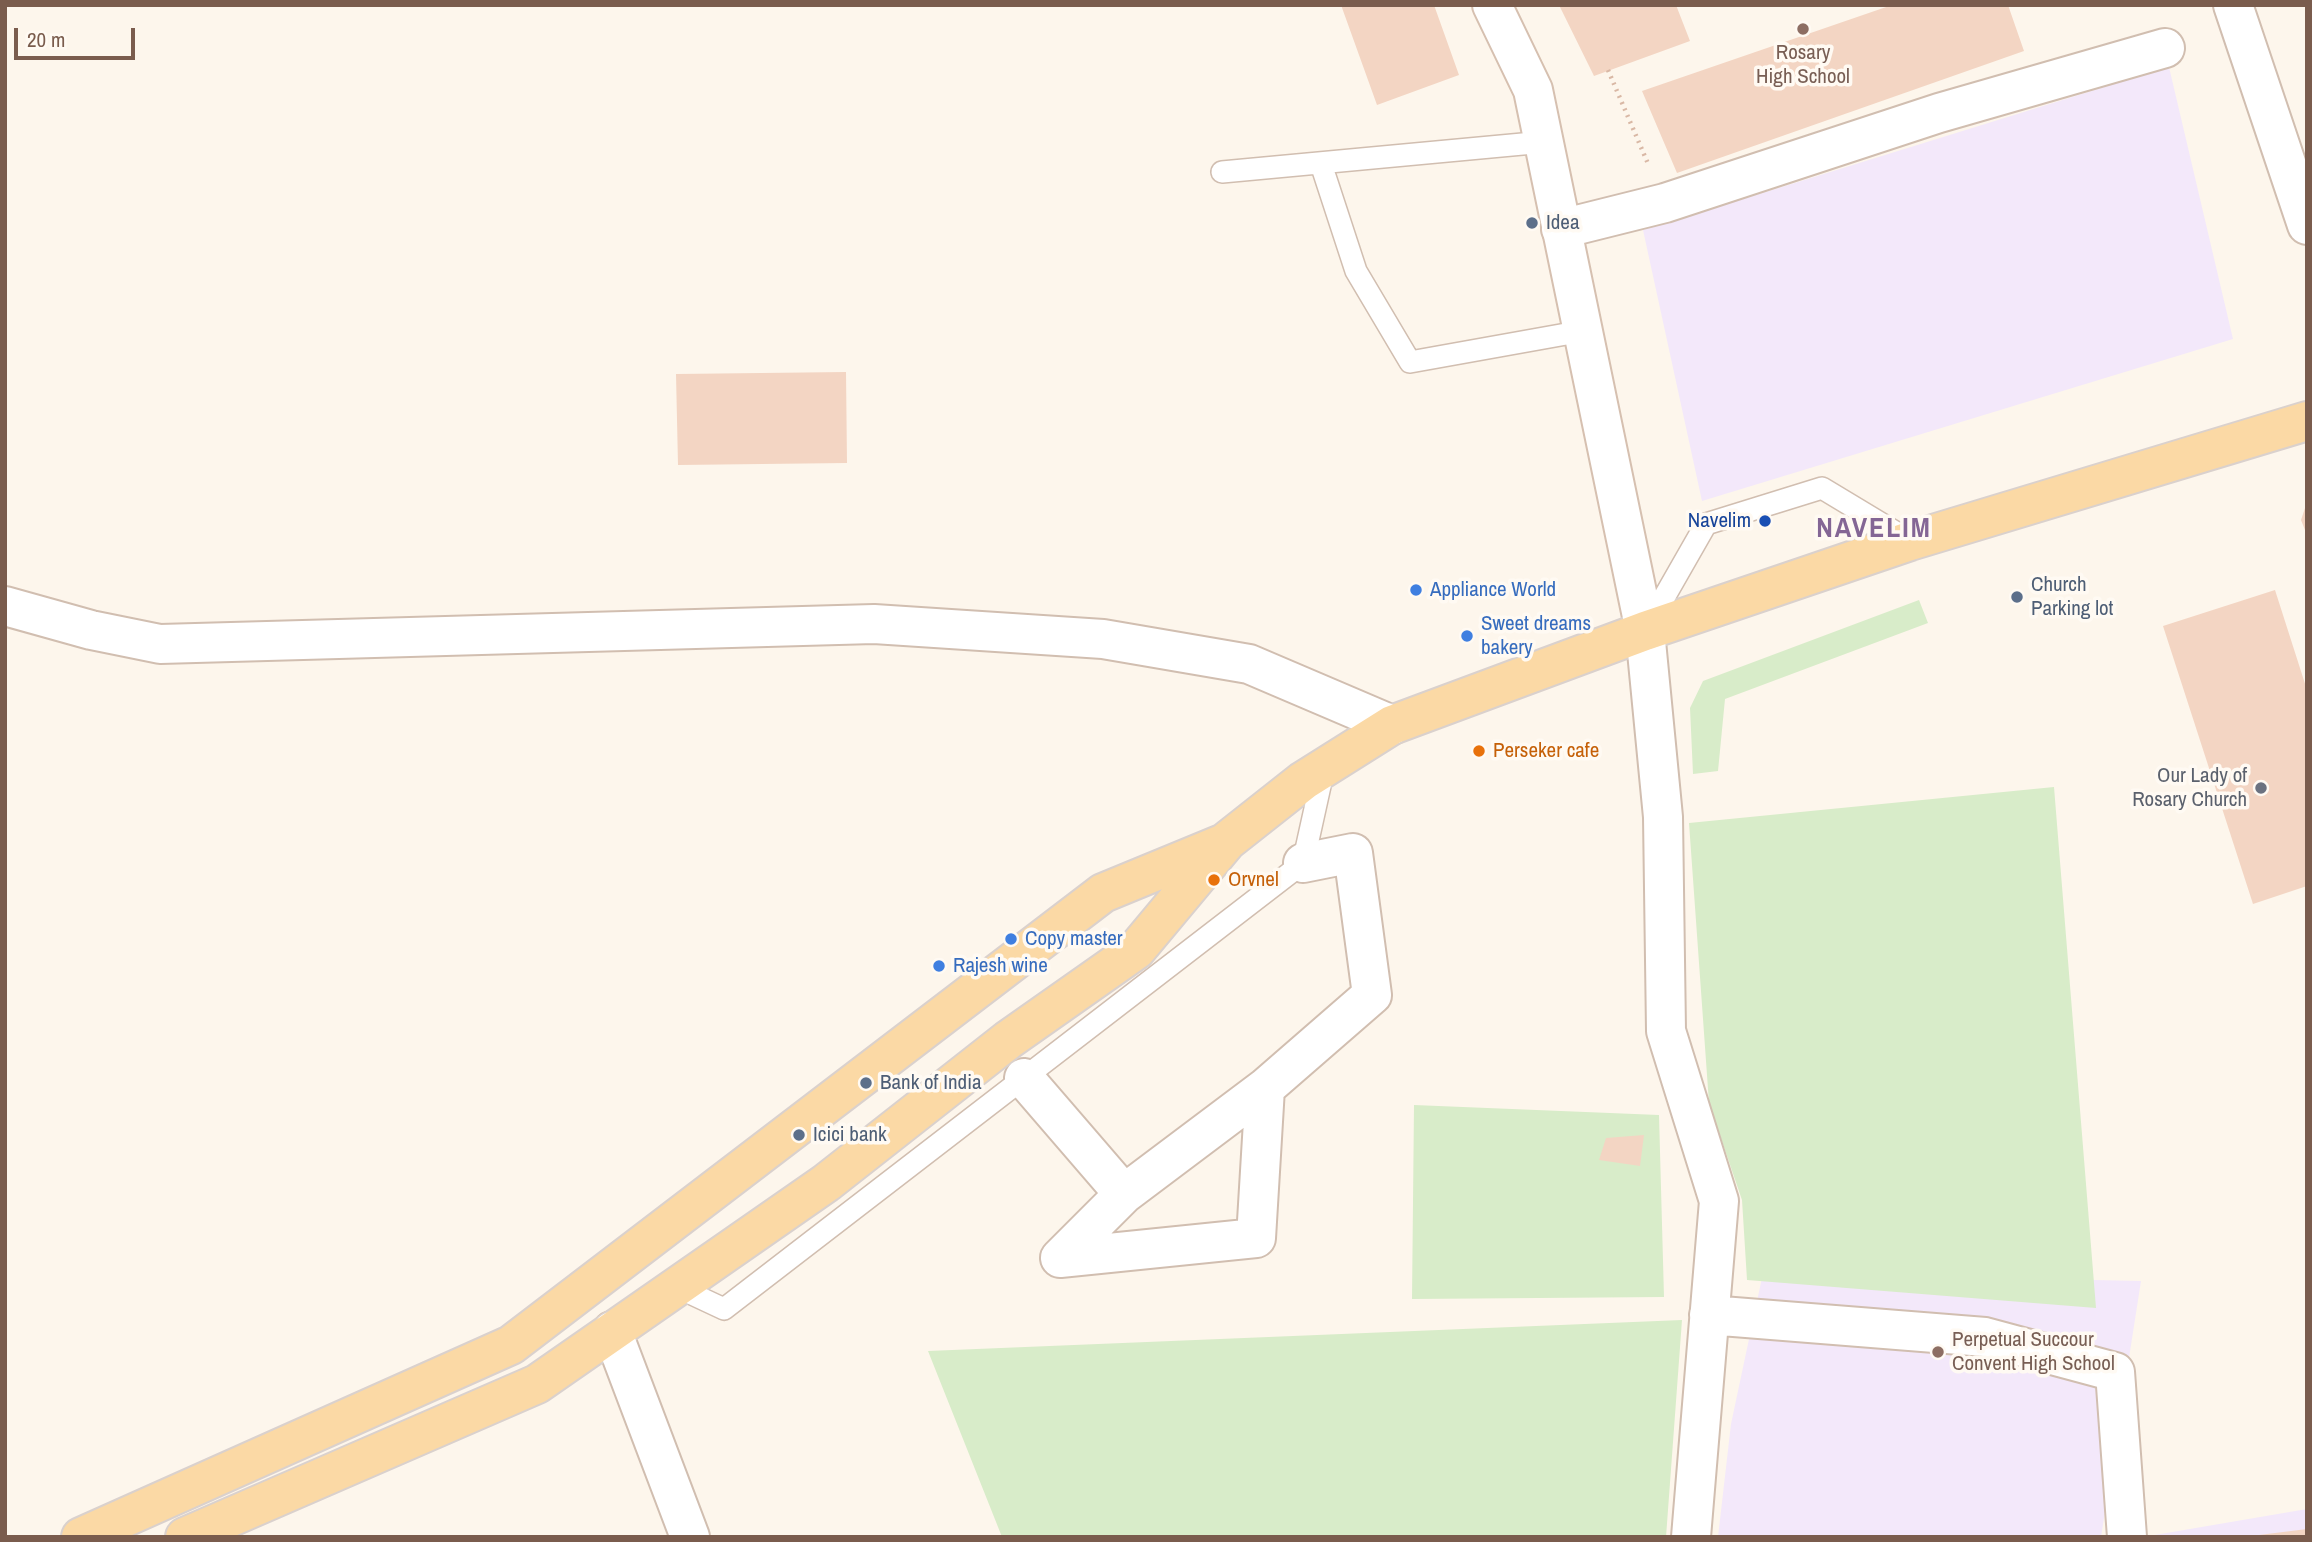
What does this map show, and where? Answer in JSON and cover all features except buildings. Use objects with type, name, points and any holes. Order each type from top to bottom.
[{"type":"main road","points":[[184,1537],[537,1384],[826,1183],[1008,1040],[1136,950],[1227,841],[1303,781],[1392,725],[1644,631],[1910,541],[2307,421]]},
{"type":"main road","points":[[80,1537],[512,1345],[1103,893],[1227,841]]},
{"type":"street","points":[[1492,5],[1533,90],[1644,631],[1663,817],[1666,1031],[1719,1201],[1691,1537]]},
{"type":"street","points":[[2233,5],[2307,225]]},
{"type":"street","points":[[1562,229],[1665,203],[1939,113],[2165,48]]},
{"type":"street","points":[[5,606],[92,630],[160,644],[874,624],[1104,639],[1249,664],[1392,725]]},
{"type":"street","points":[[1265,1088],[1256,1238],[1060,1258],[1124,1194],[1265,1088],[1372,995],[1353,853],[1303,863]]},
{"type":"street","points":[[1024,1078],[1124,1194]]},
{"type":"street","points":[[1709,1315],[1985,1337],[2115,1372],[2127,1537]]},
{"type":"street","points":[[612,1331],[690,1537]]},
{"type":"lane","points":[[1222,172],[1544,142]]},
{"type":"lane","points":[[1321,163],[1356,271],[1410,362],[1583,331]]},
{"type":"lane","points":[[1644,631],[1706,524],[1822,488],[1910,541]]},
{"type":"lane","points":[[677,1287],[724,1309],[1303,863],[1325,767]]},
{"type":"path","points":[[1608,70],[1665,203]]},
{"type":"shaded area","points":[[2169,67],[2233,339],[1702,501],[1643,230]]},
{"type":"shaded area","name":"Perpetual Succour Convent High School","points":[[1763,1273],[2141,1281],[2101,1537],[1718,1537],[1731,1424]]},
{"type":"shaded area","points":[[2307,1509],[2307,1537],[2143,1537]]},
{"type":"green space","points":[[1919,600],[1928,623],[1725,699],[1718,771],[1693,774],[1690,708],[1703,681]]},
{"type":"green space","points":[[2054,787],[2096,1308],[1747,1280],[1742,1200],[1709,1103],[1689,823]]},
{"type":"green space","points":[[1414,1105],[1659,1115],[1664,1297],[1412,1299]]},
{"type":"green space","points":[[1682,1320],[1666,1537],[1002,1537],[928,1351]]},
{"type":"place","name":"Rosary High School","points":[[1803,29]]},
{"type":"place","name":"Idea","points":[[1532,223]]},
{"type":"place","name":"Navelim","points":[[1765,521]]},
{"type":"place","name":"Appliance World","points":[[1416,590]]},
{"type":"place","name":"Church Parking lot","points":[[2017,597]]},
{"type":"place","name":"Sweet dreams bakery","points":[[1467,636]]},
{"type":"place","name":"Perseker cafe","points":[[1479,751]]},
{"type":"place","name":"Our Lady of Rosary Church","points":[[2261,788]]},
{"type":"place","name":"Orvnel","points":[[1214,880]]},
{"type":"place","name":"Copy master","points":[[1011,939]]},
{"type":"place","name":"Rajesh wine","points":[[939,966]]},
{"type":"place","name":"Bank of India","points":[[866,1083]]},
{"type":"place","name":"Icici bank","points":[[799,1135]]},
{"type":"place","name":"Perpetual Succour Convent High School","points":[[1938,1352]]},
{"type":"district","name":"NAVELIM","points":[[1874,529]]}]
